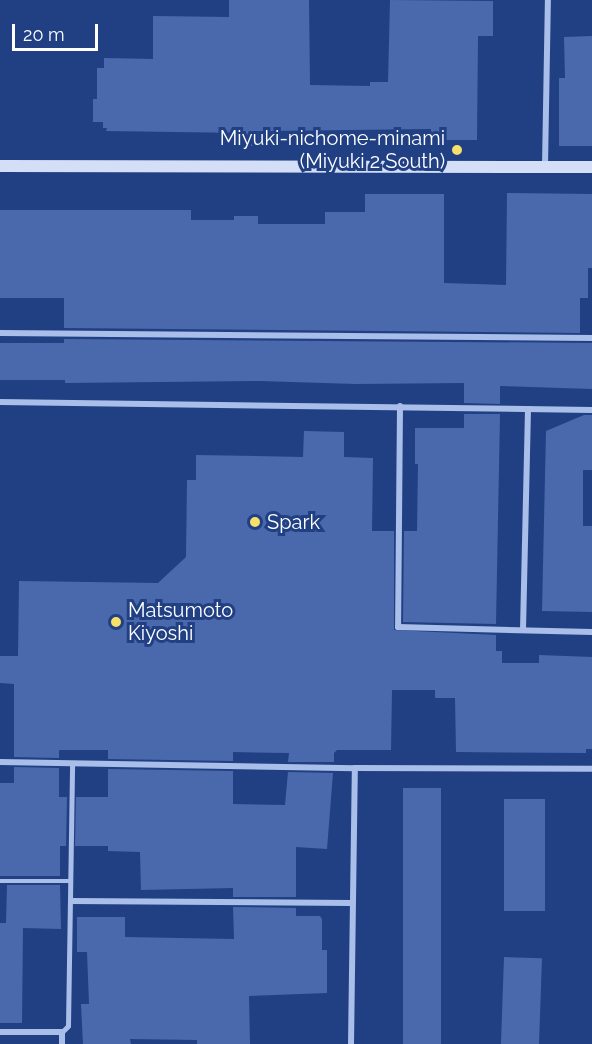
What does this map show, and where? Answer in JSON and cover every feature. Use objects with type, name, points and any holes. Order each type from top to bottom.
[{"type":"street","points":[[545,166],[548,0]]},
{"type":"street","points":[[0,166],[592,167]]},
{"type":"street","points":[[0,333],[592,338]]},
{"type":"street","points":[[0,402],[592,410]]},
{"type":"street","points":[[400,406],[398,627],[592,632]]},
{"type":"street","points":[[523,630],[528,409]]},
{"type":"street","points":[[0,762],[72,765],[592,769]]},
{"type":"street","points":[[351,1044],[355,768]]},
{"type":"street","points":[[71,901],[352,903]]},
{"type":"street","points":[[0,1032],[62,1032],[62,1044]]},
{"type":"lane","points":[[62,1032],[68,1026],[72,765]]},
{"type":"lane","points":[[0,881],[71,881]]},
{"type":"building","points":[[229,0],[309,0],[310,85],[370,86],[370,82],[388,82],[390,0],[493,1],[493,36],[478,36],[477,140],[431,140],[431,129],[270,131],[271,146],[245,146],[246,133],[106,131],[107,128],[103,128],[103,122],[93,122],[93,99],[97,99],[97,68],[104,68],[104,58],[153,59],[153,16],[229,17]]},
{"type":"building","points":[[592,36],[592,146],[559,146],[559,78],[565,78],[564,37]]},
{"type":"building","points":[[507,193],[592,194],[592,268],[588,268],[588,298],[580,298],[580,333],[64,328],[64,298],[0,298],[0,210],[191,210],[191,220],[234,220],[234,216],[258,216],[258,224],[325,224],[325,212],[365,212],[365,194],[444,194],[444,283],[506,285]]},
{"type":"building","points":[[64,339],[592,343],[592,389],[500,386],[500,404],[464,403],[464,383],[356,384],[260,381],[65,383],[65,380],[0,380],[0,343],[64,343]]},
{"type":"building","points":[[464,414],[500,414],[496,624],[403,622],[404,531],[417,531],[418,464],[415,464],[415,428],[464,428]]},
{"type":"building","points":[[584,415],[592,415],[592,470],[583,470],[583,526],[592,526],[592,612],[542,611],[546,431]]},
{"type":"building","points":[[304,431],[344,432],[344,457],[373,458],[372,531],[394,531],[394,630],[496,635],[496,651],[502,651],[502,663],[539,663],[539,655],[592,657],[592,749],[586,749],[586,753],[456,752],[455,698],[435,698],[435,690],[392,690],[391,750],[337,750],[334,753],[334,762],[288,762],[289,753],[233,752],[233,761],[108,759],[108,750],[59,750],[59,758],[14,757],[14,684],[0,683],[0,656],[18,656],[19,581],[158,583],[186,557],[187,480],[196,480],[196,455],[303,457]]},
{"type":"building","points":[[14,767],[59,768],[59,797],[67,797],[66,846],[60,846],[60,876],[0,876],[0,783],[14,783]]},
{"type":"building","points":[[108,769],[233,771],[233,804],[285,805],[288,772],[333,773],[327,849],[296,847],[296,897],[233,897],[233,888],[141,890],[140,852],[108,851],[108,846],[75,846],[76,797],[108,797]]},
{"type":"building","points":[[403,788],[441,788],[441,1044],[403,1044]]},
{"type":"building","points":[[504,799],[545,799],[545,911],[504,911]]},
{"type":"building","points":[[7,885],[60,885],[61,929],[23,928],[22,1023],[0,1023],[0,923],[6,923]]},
{"type":"building","points":[[233,907],[296,908],[296,916],[320,916],[322,919],[322,950],[327,950],[327,993],[249,996],[250,1044],[197,1044],[197,1040],[130,1039],[131,1044],[83,1044],[81,1004],[89,1004],[87,952],[77,952],[77,917],[125,917],[125,937],[234,939]]},
{"type":"building","points":[[504,957],[542,958],[539,1044],[501,1044]]},
{"type":"place","name":"Miyuki-nichome-minami (Miyuki 2 South)","points":[[457,150]]},
{"type":"place","name":"Spark","points":[[255,522]]},
{"type":"place","name":"Matsumoto Kiyoshi","points":[[116,622]]}]
